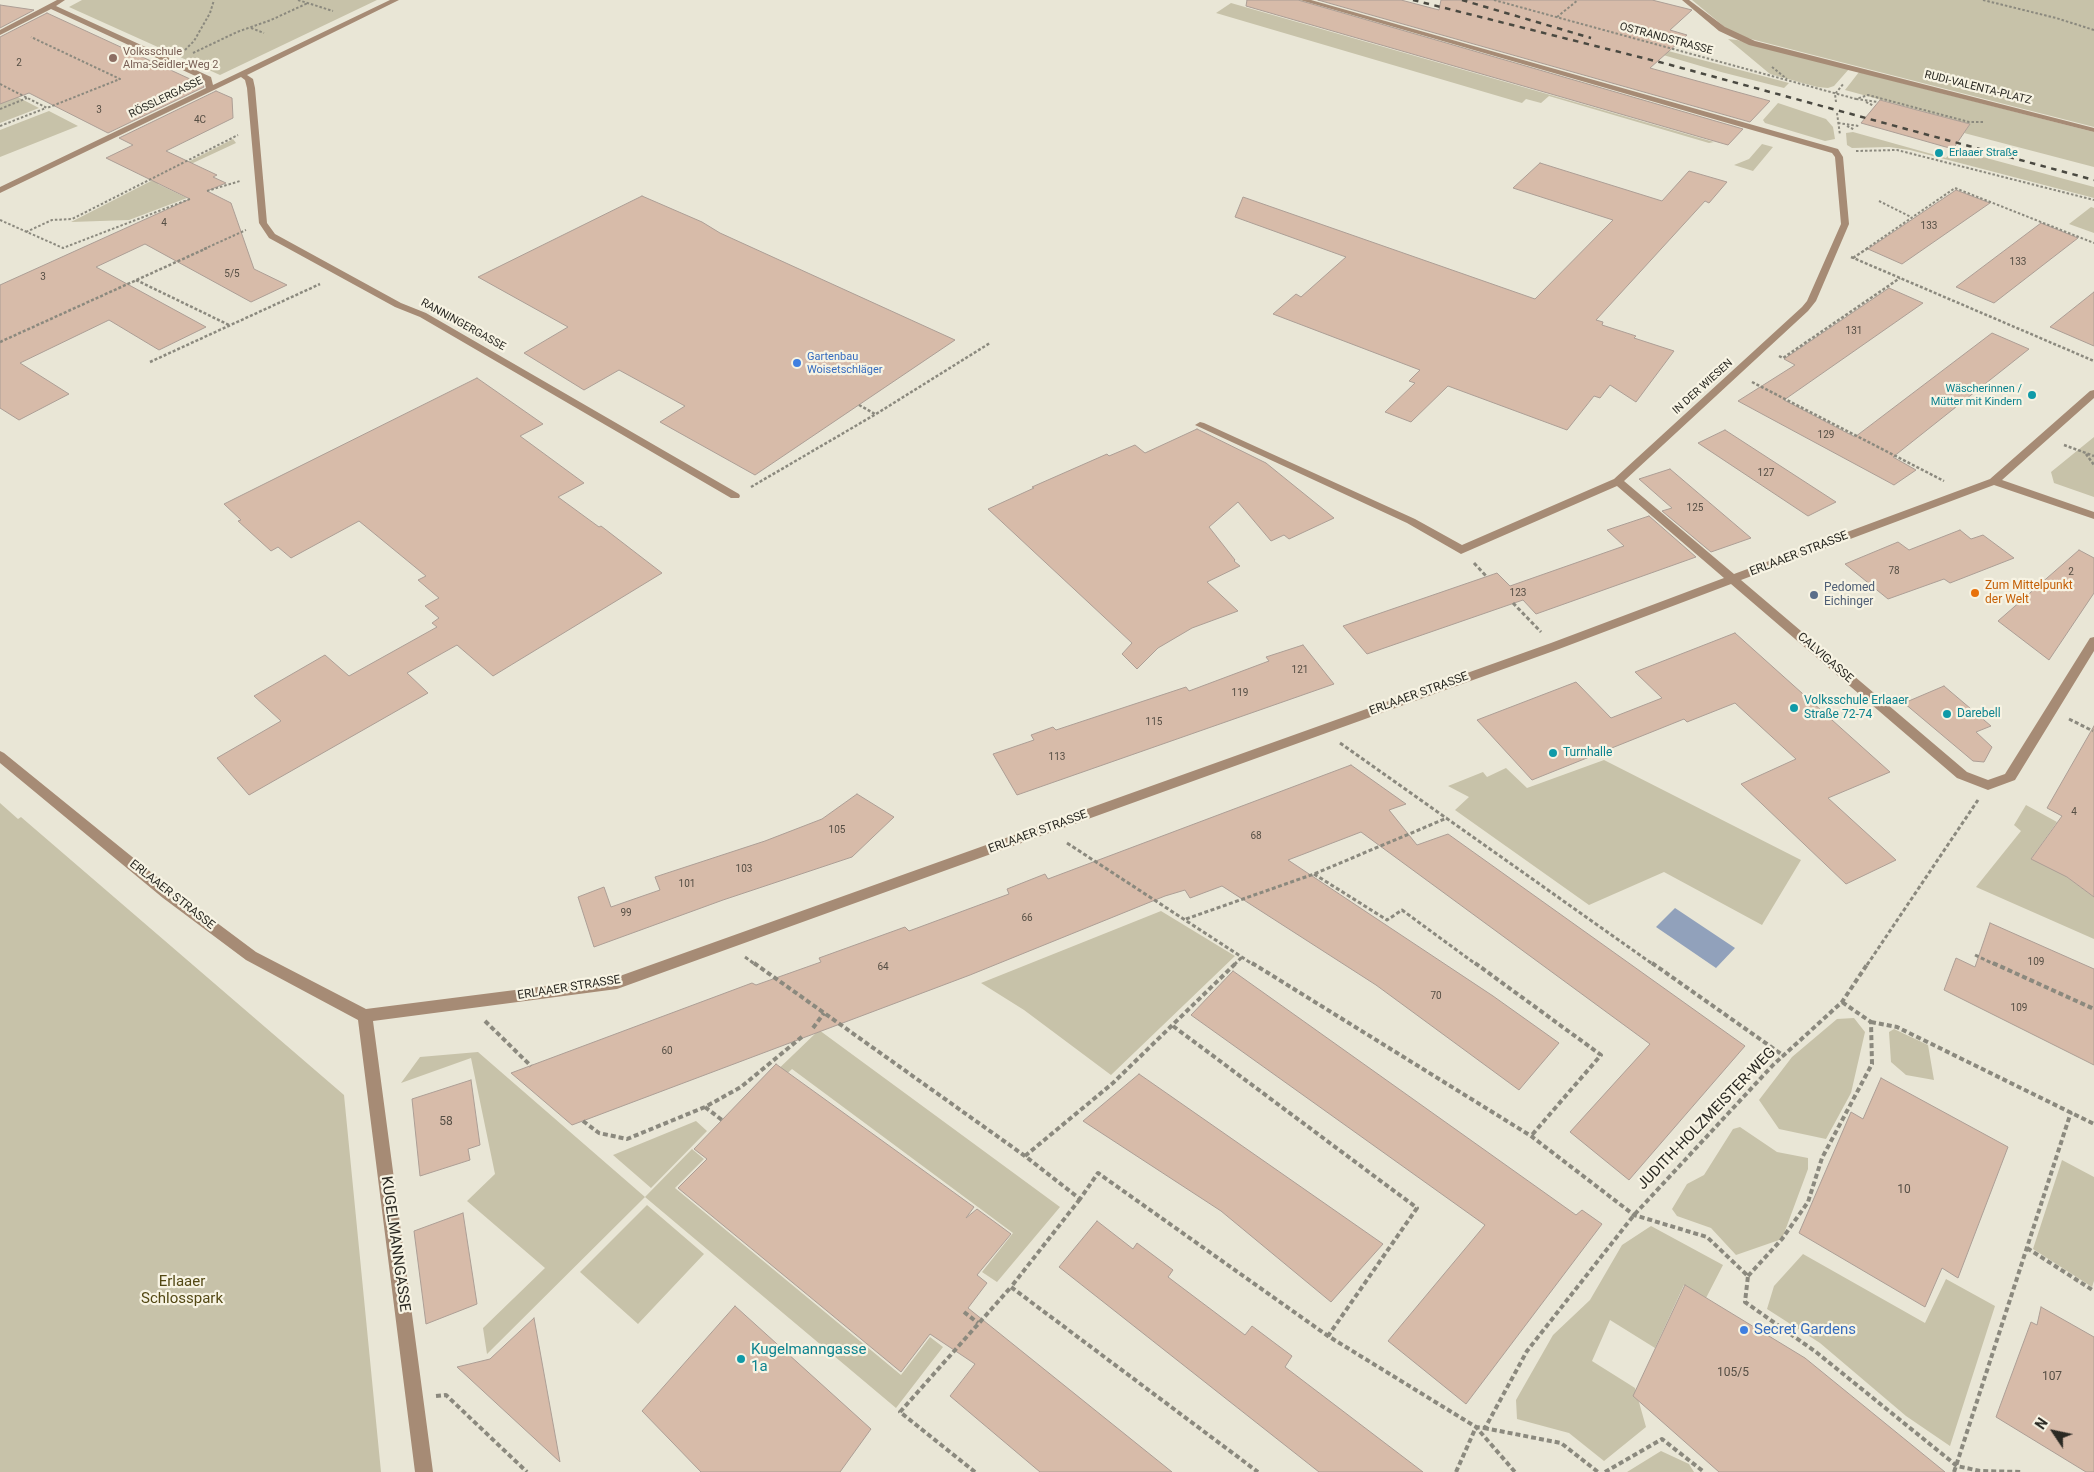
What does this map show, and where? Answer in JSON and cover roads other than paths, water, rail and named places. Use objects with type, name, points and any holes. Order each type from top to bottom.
[{"type":"street","points":[[0,34],[62,0]]},
{"type":"street","name":"RÖSSLERGASSE","points":[[0,190],[396,0]]},
{"type":"street","name":"IN DER WIESEN","points":[[1200,425],[1411,521],[1461,550],[1618,481],[1805,309],[1844,228],[1845,218],[1840,162],[1835,151],[1820,145],[1303,0]]},
{"type":"street","name":"RUDI-VALENTA-PLATZ","points":[[1685,0],[1718,26],[1744,40],[2094,130]]},
{"type":"street","points":[[50,6],[208,79],[210,89]]},
{"type":"street","name":"RANNINGERGASSE","points":[[240,74],[249,79],[263,223],[272,236],[398,305],[423,314],[735,496]]},
{"type":"street","name":"ERLAAER STRASSE","points":[[0,756],[168,894],[252,956],[365,1016],[617,983],[1555,646],[1994,481],[2094,393]]},
{"type":"street","name":"CALVIGASSE","points":[[1618,481],[1734,578],[1962,775],[1988,785],[2010,777],[2094,640]]},
{"type":"street","points":[[1994,481],[2094,516]]},
{"type":"street","name":"KUGELMANNGASSE","points":[[365,1016],[424,1472]]},
{"type":"water","points":[[1675,908],[1735,948],[1716,968],[1656,927]]},
{"type":"railway","points":[[1413,0],[1667,64],[2094,180]]},
{"type":"railway","points":[[1462,0],[1591,38]]},
{"type":"place","name":"Volksschule Alma-Seidler-Weg 2","points":[[113,58]]},
{"type":"place","name":"Erlaaer Straße","points":[[1939,153]]},
{"type":"place","name":"Gartenbau Woisetschläger","points":[[797,363]]},
{"type":"place","name":"Wäscherinnen / Mütter mit Kindern","points":[[2032,395]]},
{"type":"place","name":"Zum Mittelpunkt der Welt","points":[[1975,593]]},
{"type":"place","name":"Pedomed Eichinger","points":[[1814,595]]},
{"type":"place","name":"Volksschule Erlaaer Straße 72-74","points":[[1794,708]]},
{"type":"place","name":"Darebell","points":[[1947,714]]},
{"type":"place","name":"Turnhalle","points":[[1553,753]]},
{"type":"place","name":"Secret Gardens","points":[[1744,1330]]},
{"type":"place","name":"Kugelmanngasse 1a","points":[[741,1359]]},
{"type":"park label","name":"Erlaaer Schlosspark","points":[[182,1290]]}]
